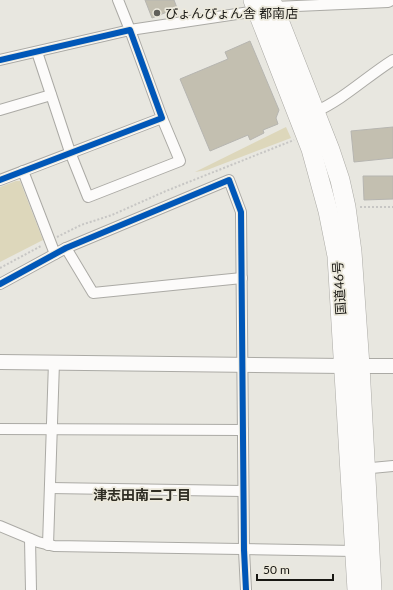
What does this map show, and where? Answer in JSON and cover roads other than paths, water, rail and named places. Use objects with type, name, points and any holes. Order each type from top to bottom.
[{"type":"highway","name":"国道46号","points":[[264,5],[316,112],[333,157],[346,207],[352,252],[352,366],[357,469],[355,551],[357,590]]},
{"type":"highway","name":"国道46号","points":[[264,5],[311,149],[328,211],[337,256],[352,366]]},
{"type":"highway","name":"国道46号","points":[[357,469],[372,590]]},
{"type":"street","points":[[37,52],[70,152],[88,196],[180,161],[162,118],[118,0]]},
{"type":"street","points":[[0,60],[130,30],[264,5],[388,2],[392,0]]},
{"type":"street","points":[[316,112],[356,88],[377,70],[393,60]]},
{"type":"street","points":[[0,110],[51,95]]},
{"type":"street","points":[[0,180],[162,118]]},
{"type":"street","points":[[23,171],[55,254]]},
{"type":"street","points":[[0,284],[66,248],[229,180],[241,212],[243,490],[246,590]]},
{"type":"street","points":[[66,248],[93,293],[242,278]]},
{"type":"street","points":[[0,362],[393,366]]},
{"type":"street","points":[[48,545],[54,362]]},
{"type":"street","points":[[0,428],[243,430]]},
{"type":"street","points":[[357,469],[393,466]]},
{"type":"street","points":[[50,488],[243,490]]},
{"type":"street","points":[[0,526],[30,539],[54,546],[355,551]]},
{"type":"street","points":[[30,539],[31,590]]},
{"type":"place","name":"ぴょんぴょん舎 都南店","points":[[157,13]]},
{"type":"district","name":"津志田南二丁目","points":[[142,494]]}]
